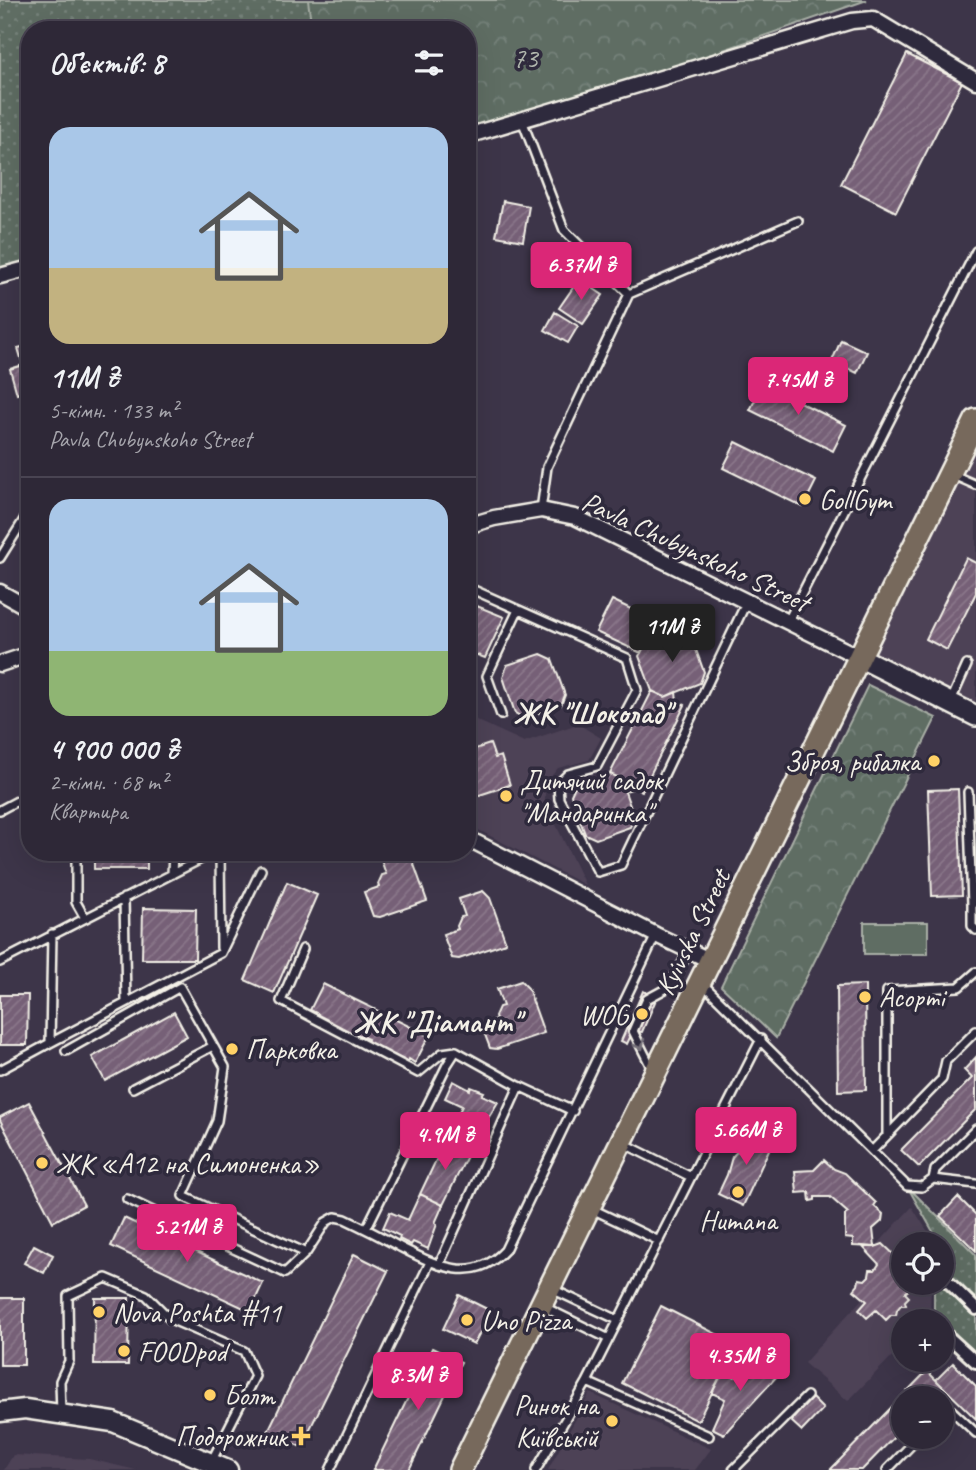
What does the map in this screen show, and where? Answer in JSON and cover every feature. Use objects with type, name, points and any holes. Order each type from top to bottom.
[{"type":"main road","name":"Kyivska Street","points":[[460,1470],[976,420]]},
{"type":"main road","points":[[859,657],[976,716]]},
{"type":"street","points":[[476,133],[852,21],[873,19],[976,81]]},
{"type":"street","points":[[0,276],[21,270]]},
{"type":"street","name":"Pavla Chubynskoho Street","points":[[476,524],[541,510],[575,517],[859,657]]},
{"type":"street","points":[[0,592],[21,604]]},
{"type":"street","points":[[0,664],[21,657]]},
{"type":"street","points":[[476,843],[709,960]]},
{"type":"street","points":[[954,1288],[976,1309]]},
{"type":"street","points":[[954,1342],[976,1362]]},
{"type":"street","points":[[0,1412],[25,1409],[113,1422],[228,1470]]},
{"type":"lane","points":[[522,120],[564,230],[629,293]]},
{"type":"lane","points":[[541,510],[547,467],[629,293],[798,221]]},
{"type":"lane","points":[[788,621],[976,251]]},
{"type":"lane","points":[[950,473],[976,485]]},
{"type":"lane","points":[[0,558],[21,524]]},
{"type":"lane","points":[[476,591],[627,658],[637,690],[597,766],[568,774],[558,784],[559,799],[598,873],[621,865],[748,600]]},
{"type":"lane","points":[[501,715],[487,676],[518,610]]},
{"type":"lane","points":[[950,703],[967,665]]},
{"type":"lane","points":[[968,792],[974,903],[972,926],[976,930]]},
{"type":"lane","points":[[0,810],[21,799]]},
{"type":"lane","points":[[76,861],[76,902],[85,918]]},
{"type":"lane","points":[[172,874],[173,861]]},
{"type":"lane","points":[[0,962],[199,861]]},
{"type":"lane","points":[[217,861],[221,953]]},
{"type":"lane","points":[[0,1070],[221,953],[261,870]]},
{"type":"lane","points":[[124,898],[126,1002]]},
{"type":"lane","points":[[50,1043],[52,934]]},
{"type":"lane","points":[[127,1199],[285,1273],[306,1254],[326,1222],[334,1217],[345,1219],[439,1265],[470,1270],[485,1266],[506,1250],[656,935]]},
{"type":"lane","points":[[303,949],[281,1001],[418,1073],[442,1053],[456,1051],[519,1086],[573,1111]]},
{"type":"lane","points":[[654,1073],[633,1031],[647,999],[669,987],[689,950]]},
{"type":"lane","points":[[887,1135],[887,991],[959,987],[976,972]]},
{"type":"lane","points":[[699,980],[907,1186],[922,1187],[933,1178],[935,1170],[976,1129]]},
{"type":"lane","points":[[66,1051],[180,988],[225,1067],[217,1121],[183,1196],[306,1254]]},
{"type":"lane","points":[[872,1151],[943,1079],[946,1061],[976,1031]]},
{"type":"lane","points":[[536,1470],[587,1382],[761,1040]]},
{"type":"lane","points":[[133,1088],[213,1046]]},
{"type":"lane","points":[[366,1229],[456,1051]]},
{"type":"lane","points":[[439,1265],[519,1086]]},
{"type":"lane","points":[[620,1142],[691,1177]]},
{"type":"lane","points":[[933,1178],[976,1184]]},
{"type":"lane","points":[[589,1208],[659,1241]]},
{"type":"lane","points":[[330,1470],[430,1262]]},
{"type":"lane","points":[[61,1414],[60,1381],[69,1360],[68,1296],[106,1278],[146,1295],[170,1319],[244,1351],[255,1376],[211,1463]]},
{"type":"lane","points":[[546,1297],[618,1321]]},
{"type":"lane","points":[[546,1297],[608,1339]]},
{"type":"lane","points":[[587,1382],[709,1436]]},
{"type":"lane","points":[[733,1470],[807,1396]]},
{"type":"lane","points":[[954,1413],[976,1433]]},
{"type":"lane","points":[[887,1470],[907,1449]]},
{"type":"shaded area","points":[[976,420],[976,716],[859,657]]},
{"type":"shaded area","name":"Дитячий садок \"Мандаринка\"","points":[[476,720],[524,742],[578,724],[601,738],[589,760],[558,768],[549,779],[545,791],[545,802],[585,885],[476,829]]},
{"type":"shaded area","points":[[912,1207],[928,1232],[891,1232],[891,1295],[931,1295],[930,1309],[891,1309],[891,1357],[848,1401],[804,1363],[863,1298],[854,1290],[859,1279],[869,1276],[870,1270],[875,1270],[879,1264],[862,1246],[875,1247]]},
{"type":"shaded area","name":"Ринок на Київській","points":[[590,1393],[711,1449],[695,1470],[548,1470]]},
{"type":"shaded area","points":[[13,1455],[89,1459],[136,1470],[4,1470]]},
{"type":"green space","name":"73","points":[[0,0],[867,0],[568,104],[476,130],[476,21],[21,21],[21,262],[0,268]]},
{"type":"green space","points":[[0,0],[308,0],[311,21],[21,21],[21,262],[0,268]]},
{"type":"green space","points":[[868,685],[936,718],[776,1038],[721,986]]},
{"type":"green space","points":[[864,922],[928,922],[928,954],[864,954]]},
{"type":"green space","points":[[907,1186],[953,1232],[933,1232]]},
{"type":"green space","points":[[954,1233],[976,1255],[976,1362],[954,1342],[954,1309],[934,1309],[934,1295],[954,1295]]},
{"type":"building","points":[[907,54],[962,82],[896,212],[841,184]]},
{"type":"building","points":[[503,201],[529,206],[523,241],[496,236]]},
{"type":"building","points":[[579,279],[603,295],[583,324],[559,308]]},
{"type":"building","points":[[555,312],[578,326],[568,343],[545,330]]},
{"type":"building","points":[[841,340],[867,352],[857,373],[832,361]]},
{"type":"building","points":[[21,366],[21,393],[17,394],[10,369]]},
{"type":"building","points":[[763,384],[846,425],[833,451],[750,410]]},
{"type":"building","points":[[736,442],[816,481],[803,507],[723,468]]},
{"type":"building","points":[[966,558],[976,563],[976,593],[947,650],[926,639]]},
{"type":"building","points":[[612,600],[656,621],[652,629],[656,641],[645,645],[641,653],[596,632]]},
{"type":"building","points":[[476,606],[504,617],[485,658],[476,654]]},
{"type":"building","points":[[681,632],[691,636],[704,672],[700,683],[665,697],[652,691],[639,656],[645,645]]},
{"type":"building","points":[[541,654],[552,659],[565,695],[561,705],[524,718],[515,713],[503,677],[507,665]]},
{"type":"building","points":[[652,691],[665,697],[676,692],[677,701],[685,705],[642,791],[635,788],[625,791],[620,778],[610,774]]},
{"type":"building","points":[[490,744],[495,758],[501,756],[510,785],[476,796],[476,749]]},
{"type":"building","points":[[610,774],[620,778],[634,817],[630,827],[596,839],[585,834],[571,795],[575,786]]},
{"type":"building","points":[[958,789],[962,895],[932,896],[928,790]]},
{"type":"building","points":[[94,861],[147,861],[147,869],[94,869]]},
{"type":"building","points":[[381,861],[413,861],[427,901],[380,917],[373,916],[364,892],[379,887],[382,875],[386,874]]},
{"type":"building","points":[[287,882],[317,895],[274,993],[245,980]]},
{"type":"building","points":[[483,891],[490,898],[506,943],[459,959],[452,958],[443,934],[458,929],[461,917],[465,916],[459,899]]},
{"type":"building","points":[[143,908],[196,909],[195,959],[142,959]]},
{"type":"building","points":[[521,981],[528,988],[544,1033],[497,1049],[490,1048],[481,1024],[496,1019],[499,1007],[503,1006],[497,989]]},
{"type":"building","points":[[323,984],[429,1036],[415,1063],[389,1053],[388,1055],[384,1050],[367,1042],[368,1039],[316,1017],[318,1014],[310,1010]]},
{"type":"building","points":[[865,985],[866,1090],[838,1091],[837,986]]},
{"type":"building","name":"WOG","points":[[643,991],[657,997],[642,1032],[633,1031],[627,1044],[621,1041]]},
{"type":"building","points":[[0,995],[28,995],[27,1045],[0,1045]]},
{"type":"building","points":[[174,1012],[187,1036],[105,1081],[92,1057]]},
{"type":"building","points":[[976,1057],[976,1109],[919,1167],[901,1150],[972,1078],[964,1070]]},
{"type":"building","points":[[453,1081],[470,1090],[471,1087],[484,1092],[482,1095],[498,1102],[484,1125],[482,1124],[470,1150],[446,1139],[462,1106],[445,1098]]},
{"type":"building","name":"ЖК «А12 на Симоненка»","points":[[29,1102],[84,1205],[53,1222],[0,1120],[0,1117]]},
{"type":"building","points":[[750,1127],[774,1139],[743,1206],[718,1194],[732,1157],[742,1146]]},
{"type":"building","points":[[446,1139],[470,1150],[443,1205],[420,1194]]},
{"type":"building","points":[[824,1160],[834,1169],[845,1173],[876,1203],[874,1206],[883,1214],[882,1221],[873,1229],[875,1247],[853,1246],[853,1239],[845,1238],[845,1215],[848,1213],[830,1197],[815,1197],[815,1200],[810,1201],[809,1192],[797,1193],[795,1171],[814,1170]]},
{"type":"building","points":[[420,1194],[443,1205],[428,1249],[413,1242],[411,1245],[383,1228],[390,1212],[408,1220]]},
{"type":"building","points":[[958,1197],[976,1215],[976,1251],[940,1216]]},
{"type":"building","points":[[124,1218],[263,1283],[250,1311],[111,1246]]},
{"type":"building","points":[[883,1244],[891,1252],[891,1295],[909,1297],[905,1301],[906,1305],[891,1309],[891,1315],[886,1320],[876,1310],[867,1318],[859,1310],[867,1301],[854,1290],[859,1279],[865,1280],[870,1270],[875,1270],[879,1264],[862,1246],[875,1247]]},
{"type":"building","points":[[34,1245],[53,1255],[44,1273],[24,1263]]},
{"type":"building","points":[[354,1254],[388,1271],[301,1447],[268,1431]]},
{"type":"building","name":"Uno Pizza","points":[[459,1295],[491,1311],[474,1344],[443,1329]]},
{"type":"building","points":[[0,1298],[24,1298],[24,1365],[0,1365]]},
{"type":"building","points":[[95,1298],[129,1298],[128,1365],[94,1365]]},
{"type":"building","name":"Ринок на Київській","points":[[661,1306],[736,1344],[698,1421],[622,1383]]},
{"type":"building","points":[[432,1348],[461,1362],[409,1470],[373,1470]]},
{"type":"building","points":[[743,1360],[777,1376],[724,1434],[712,1428],[725,1399],[712,1393],[723,1372],[735,1377]]},
{"type":"building","points":[[954,1364],[976,1386],[976,1419],[954,1398],[954,1386],[942,1386],[936,1380],[944,1372],[954,1372]]},
{"type":"building","points":[[928,1372],[942,1386],[912,1386]]},
{"type":"building","points":[[812,1398],[823,1409],[802,1431],[791,1421]]},
{"type":"building","points":[[891,1408],[891,1440],[862,1470],[830,1470]]},
{"type":"place","name":"GollGym","points":[[805,499]]},
{"type":"place","name":"Зброя, рибалка","points":[[934,761]]},
{"type":"place","name":"Дитячий садок \"Мандаринка\"","points":[[506,796]]},
{"type":"place","name":"Асорті","points":[[865,997]]},
{"type":"place","name":"WOG","points":[[642,1014]]},
{"type":"place","name":"Парковка","points":[[232,1049]]},
{"type":"place","name":"ЖК «А12 на Симоненка»","points":[[42,1163]]},
{"type":"place","name":"Humana","points":[[738,1192]]},
{"type":"place","name":"Nova Poshta #11","points":[[99,1312]]},
{"type":"place","name":"Uno Pizza","points":[[467,1320]]},
{"type":"place","name":"FOODpod","points":[[124,1351]]},
{"type":"place","name":"Болт","points":[[210,1395]]},
{"type":"place","name":"Ринок на Київській","points":[[612,1421]]},
{"type":"place","name":"Подорожник","points":[[301,1436]]},
{"type":"district","name":"ЖК \"Шоколад\"","points":[[592,713]]},
{"type":"district","name":"ЖК \"Діамант\"","points":[[437,1022]]}]
